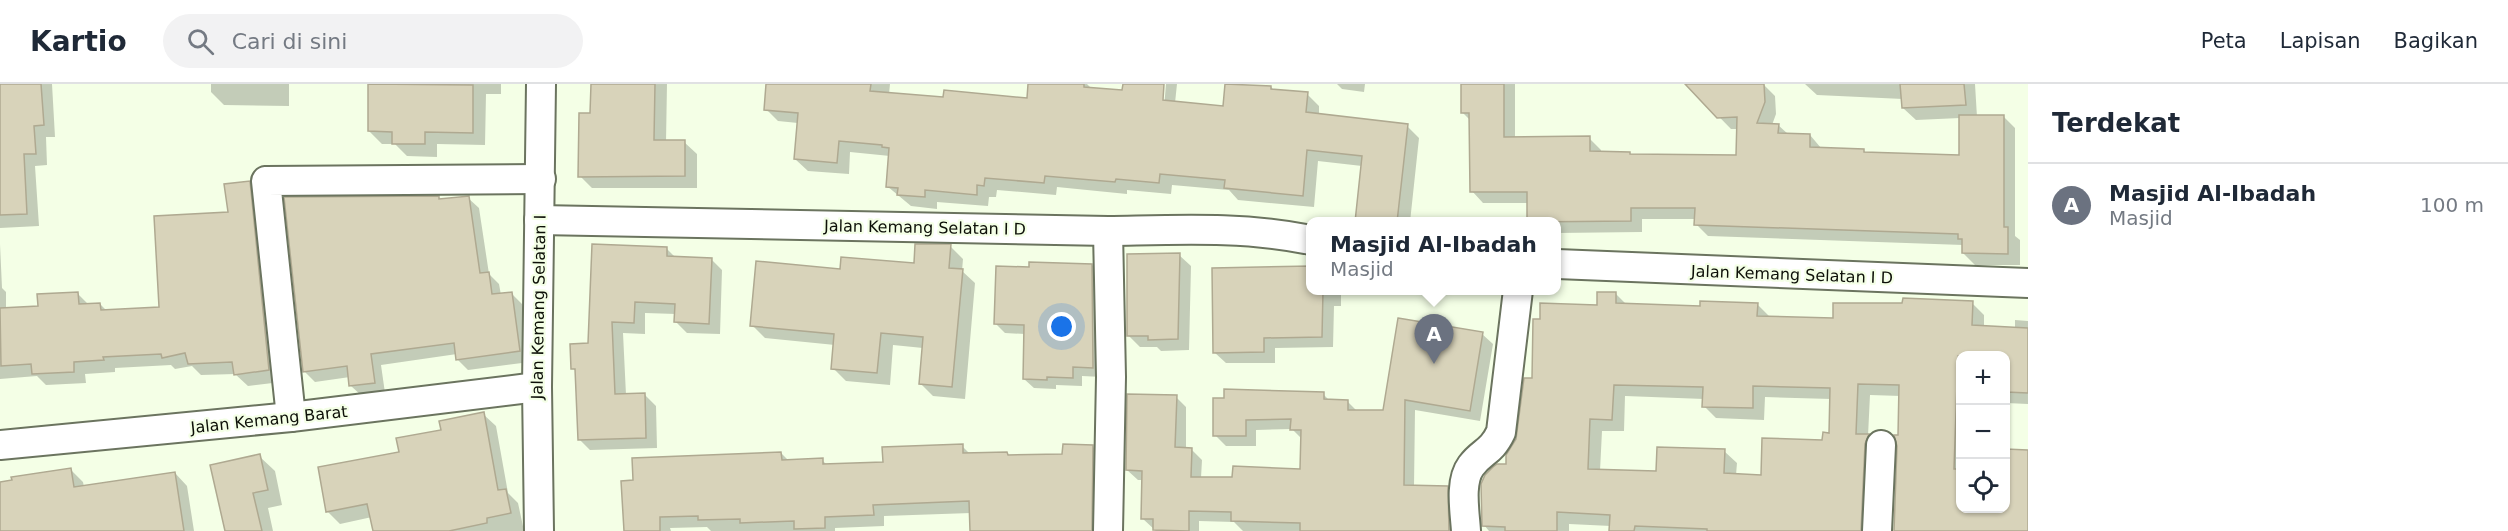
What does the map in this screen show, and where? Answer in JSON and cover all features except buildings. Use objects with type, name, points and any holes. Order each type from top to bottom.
[{"type":"street","name":"Jalan Kemang Selatan I","points":[[538,531],[537,387],[541,84]]},
{"type":"street","points":[[291,417],[266,181],[541,179]]},
{"type":"street","name":"Jalan Kemang Selatan I D","points":[[539,220],[1252,232],[1306,239]]},
{"type":"street","points":[[1108,231],[1111,377],[1108,531]]},
{"type":"street","name":"Jalan Kemang Selatan I D","points":[[1561,264],[2028,283]]},
{"type":"street","points":[[1466,531],[1465,490],[1470,467],[1490,451],[1502,432],[1518,295]]},
{"type":"street","name":"Jalan Kemang Barat","points":[[0,445],[291,417],[537,387]]},
{"type":"street","points":[[1877,531],[1881,446]]},
{"type":"place","name":"Masjid Al-Ibadah","points":[[1434,364]]}]
